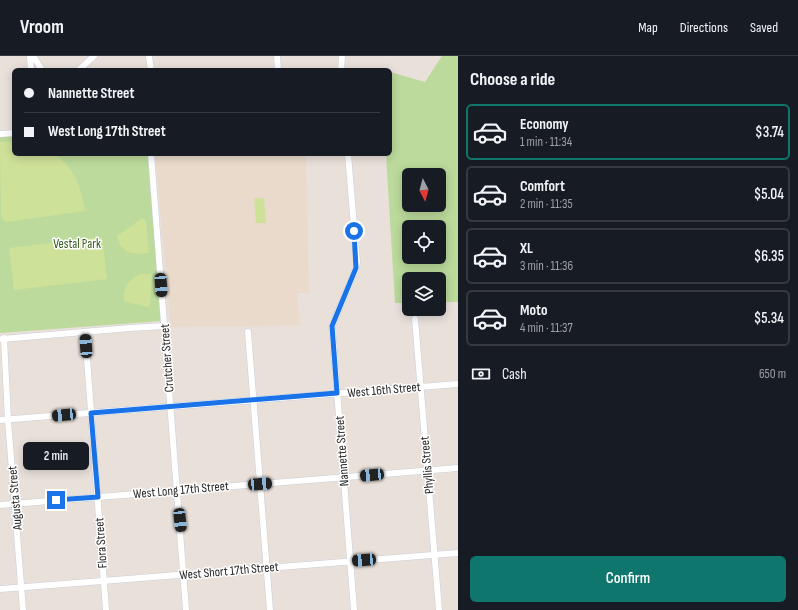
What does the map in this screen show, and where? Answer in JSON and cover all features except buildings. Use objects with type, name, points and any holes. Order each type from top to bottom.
[{"type":"street","points":[[30,56],[31,68]]},
{"type":"street","points":[[33,56],[41,68]]},
{"type":"street","points":[[81,68],[94,56]]},
{"type":"street","points":[[149,56],[151,68]]},
{"type":"street","points":[[277,56],[278,68]]},
{"type":"street","points":[[341,68],[342,56]]},
{"type":"street","points":[[0,134],[12,133]]},
{"type":"street","name":"Crutcher Street","points":[[152,156],[186,610]]},
{"type":"street","name":"Nannette Street","points":[[348,156],[357,262],[355,273],[332,326],[354,610]]},
{"type":"street","name":"Phyllis Street","points":[[415,320],[439,610]]},
{"type":"street","points":[[2,339],[164,326]]},
{"type":"street","name":"Flora Street","points":[[85,332],[106,610]]},
{"type":"street","points":[[248,332],[270,610]]},
{"type":"street","name":"Augusta Street","points":[[2,339],[23,610]]},
{"type":"street","name":"West 16th Street","points":[[0,420],[458,384]]},
{"type":"street","name":"West Long 17th Street","points":[[0,505],[458,468]]},
{"type":"street","name":"West Short 17th Street","points":[[0,589],[458,552]]},
{"type":"shaded area","points":[[155,156],[303,156],[306,158],[309,293],[297,293],[300,325],[171,327]]},
{"type":"green space","points":[[442,56],[458,56],[458,302],[446,302],[446,272],[402,272],[402,303],[395,303],[386,156],[392,156],[392,73],[425,82]]},
{"type":"green space","name":"Vestal Park","points":[[12,136],[12,156],[148,156],[161,321],[0,333],[0,137]]},
{"type":"green space","points":[[12,141],[12,156],[57,156],[73,173],[79,186],[85,211],[6,222],[1,218],[0,142]]},
{"type":"green space","points":[[264,198],[266,223],[256,223],[254,199]]},
{"type":"green space","points":[[142,218],[146,220],[149,253],[138,254],[128,252],[121,247],[117,236]]},
{"type":"green space","points":[[102,237],[107,279],[14,290],[9,248]]},
{"type":"green space","points":[[140,274],[152,274],[150,305],[147,307],[124,301],[124,292],[127,284]]},
{"type":"route","points":[[56,500],[98,497],[91,413],[337,393],[332,326],[355,273],[357,262],[354,231]]}]
